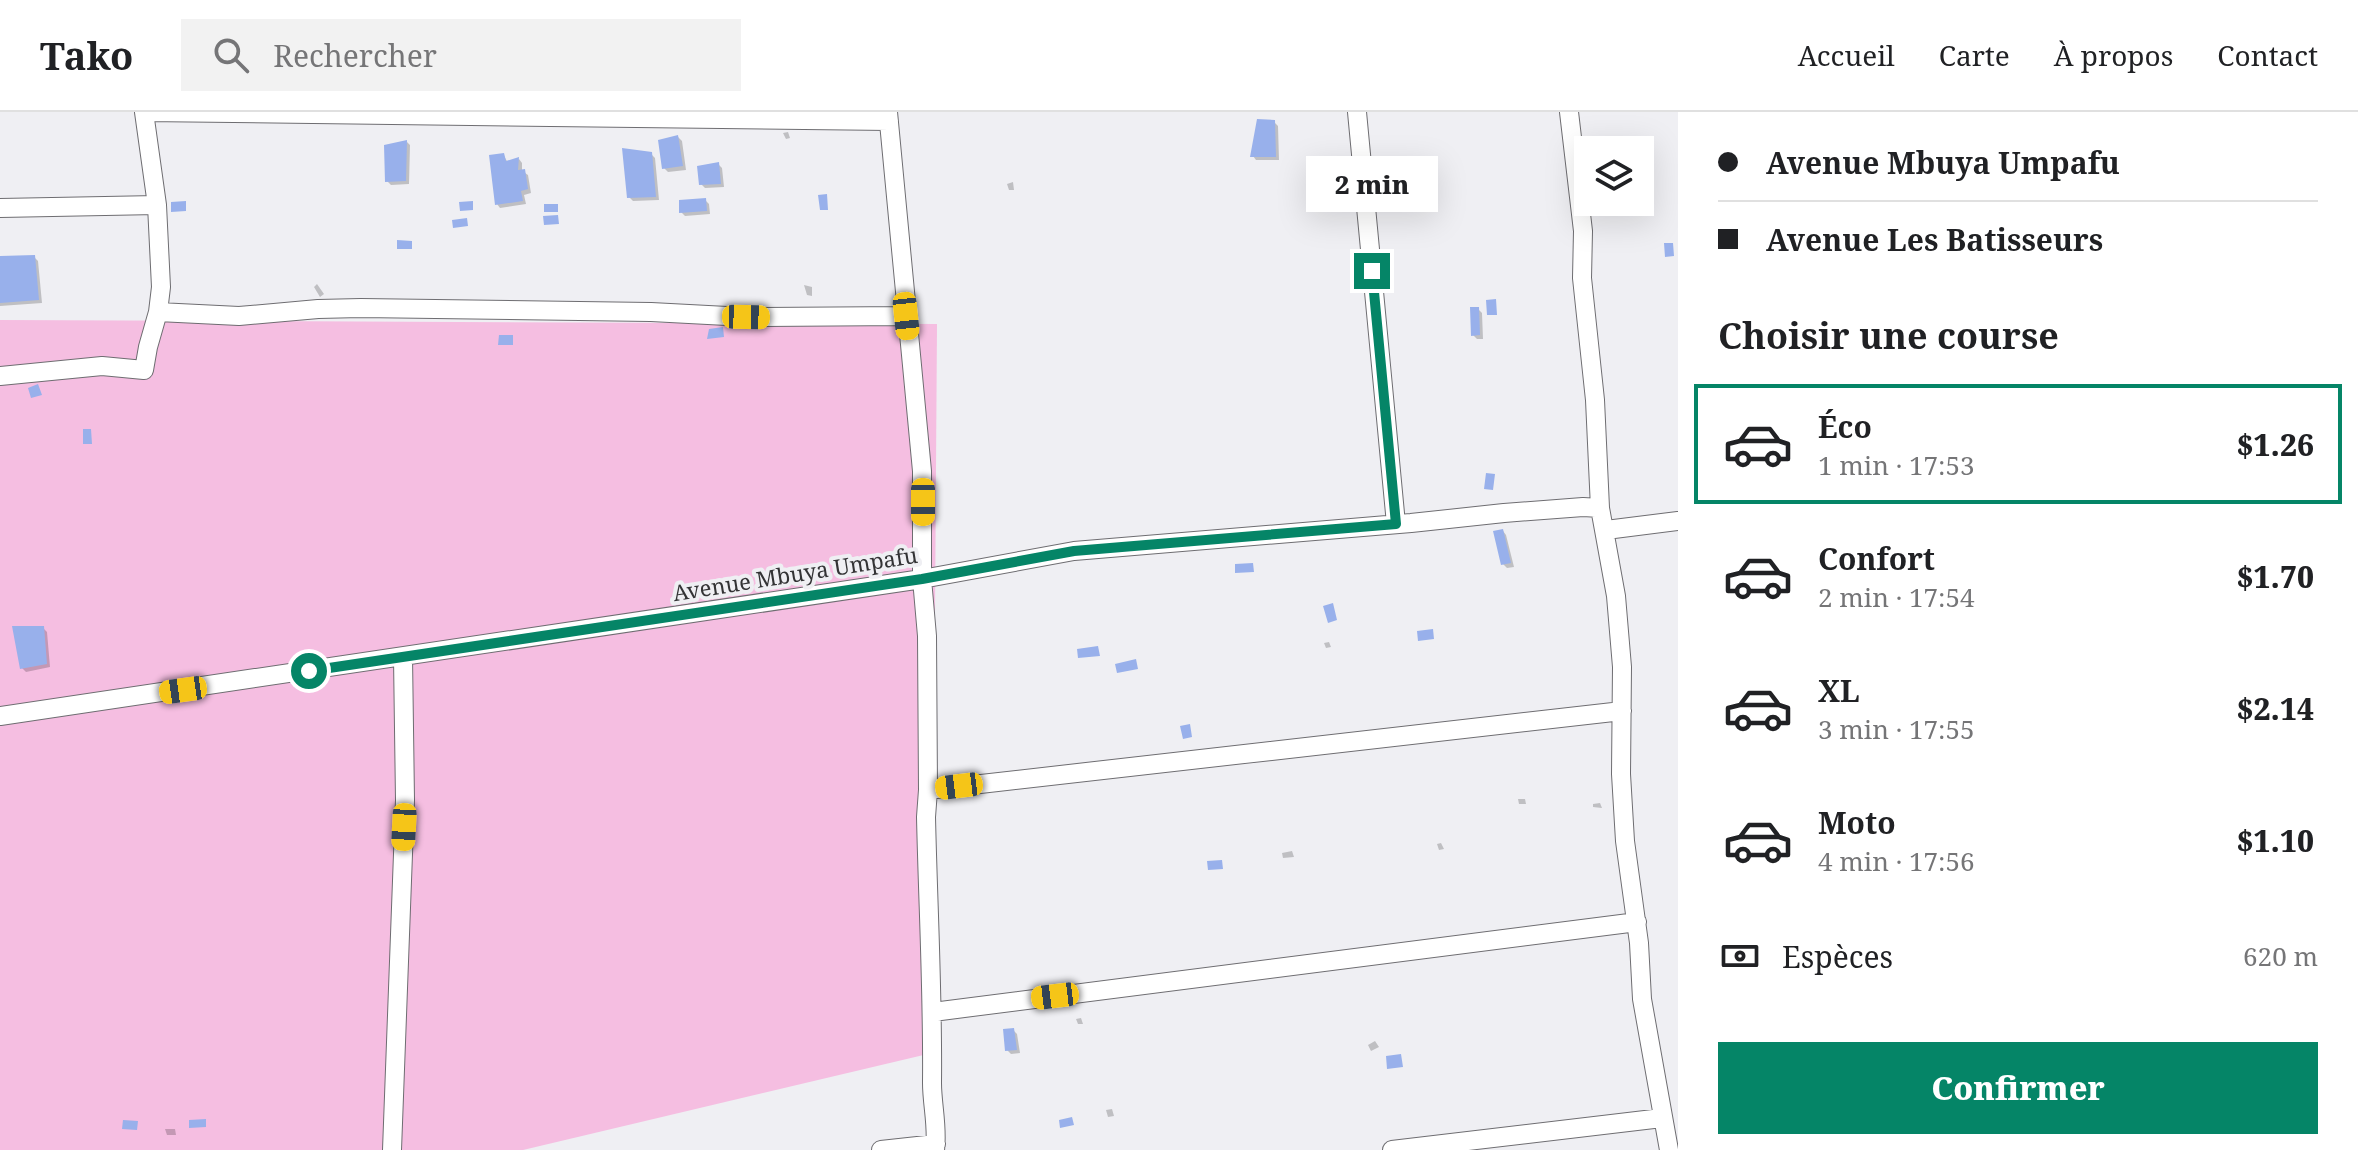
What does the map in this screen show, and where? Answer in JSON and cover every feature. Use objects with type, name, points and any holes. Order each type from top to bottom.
[{"type":"street","points":[[0,376],[102,366],[144,370],[161,287],[157,205],[144,112],[888,117],[922,471],[932,1097],[937,1135],[936,1147],[881,1150]]},
{"type":"street","points":[[1357,112],[1396,524]]},
{"type":"street","points":[[1569,112],[1583,231],[1582,278],[1596,413],[1600,508],[1616,596],[1622,667],[1621,774],[1625,841],[1637,922],[1642,999],[1669,1150]]},
{"type":"street","points":[[0,208],[157,205]]},
{"type":"street","points":[[158,312],[239,316],[361,308],[818,318],[906,316]]},
{"type":"street","name":"Avenue Mbuya Umpafu","points":[[0,716],[922,579],[1074,551],[1504,513],[1600,508]]},
{"type":"street","points":[[1606,530],[1678,521]]},
{"type":"street","points":[[392,1150],[405,800],[403,657]]},
{"type":"street","points":[[928,790],[1622,711]]},
{"type":"street","points":[[933,1012],[1637,922]]},
{"type":"street","points":[[1392,1150],[1662,1118]]},
{"type":"shaded area","points":[[0,320],[937,324],[932,1053],[523,1150],[0,1150]]},
{"type":"building","points":[[1257,119],[1275,120],[1276,157],[1250,157]]},
{"type":"building","points":[[678,135],[683,166],[662,169],[658,140]]},
{"type":"building","points":[[407,140],[406,181],[385,182],[384,145]]},
{"type":"building","points":[[622,148],[652,152],[656,197],[627,198]]},
{"type":"building","points":[[504,153],[506,161],[519,157],[518,170],[525,169],[528,189],[521,191],[523,201],[495,205],[489,155]]},
{"type":"building","points":[[719,162],[721,184],[699,185],[697,166]]},
{"type":"building","points":[[827,194],[828,210],[820,210],[818,195]]},
{"type":"building","points":[[706,198],[707,211],[679,213],[679,200]]},
{"type":"building","points":[[186,201],[186,211],[171,212],[171,202]]},
{"type":"building","points":[[473,201],[473,210],[460,211],[459,202]]},
{"type":"building","points":[[544,204],[558,204],[558,212],[544,212]]},
{"type":"building","points":[[558,215],[559,224],[544,225],[543,216]]},
{"type":"building","points":[[467,218],[468,226],[453,228],[452,220]]},
{"type":"building","points":[[397,240],[412,241],[412,249],[397,249]]},
{"type":"building","points":[[1664,243],[1673,243],[1674,256],[1665,257]]},
{"type":"building","points":[[35,255],[39,300],[0,303],[0,256]]},
{"type":"building","points":[[1496,299],[1497,315],[1487,315],[1486,300]]},
{"type":"building","points":[[1470,307],[1479,307],[1480,335],[1471,336]]},
{"type":"building","points":[[723,327],[724,337],[707,339],[709,329]]},
{"type":"building","points":[[499,335],[513,335],[513,345],[498,345]]},
{"type":"building","points":[[38,384],[42,395],[31,398],[28,388]]},
{"type":"building","points":[[83,429],[91,429],[92,444],[83,444]]},
{"type":"building","points":[[1486,473],[1495,474],[1493,490],[1484,489]]},
{"type":"building","points":[[1503,529],[1511,563],[1501,565],[1493,531]]},
{"type":"building","points":[[1253,563],[1254,572],[1235,573],[1235,564]]},
{"type":"building","points":[[1333,603],[1337,620],[1328,623],[1323,606]]},
{"type":"building","points":[[12,626],[44,626],[47,664],[20,669]]},
{"type":"building","points":[[1433,629],[1434,639],[1418,641],[1417,631]]},
{"type":"building","points":[[1098,646],[1100,656],[1078,658],[1077,649]]},
{"type":"building","points":[[1136,659],[1138,669],[1117,673],[1115,664]]},
{"type":"building","points":[[1190,724],[1192,737],[1183,739],[1180,726]]},
{"type":"building","points":[[1222,860],[1223,869],[1208,870],[1207,861]]},
{"type":"building","points":[[1014,1028],[1017,1050],[1005,1051],[1003,1029]]},
{"type":"building","points":[[1401,1054],[1403,1067],[1387,1069],[1386,1056]]},
{"type":"building","points":[[1072,1117],[1074,1125],[1060,1128],[1059,1120]]},
{"type":"building","points":[[206,1119],[206,1127],[189,1128],[189,1120]]},
{"type":"building","points":[[123,1120],[138,1121],[137,1130],[122,1129]]},
{"type":"route","points":[[309,671],[922,579],[1074,551],[1396,524],[1372,271]]}]
